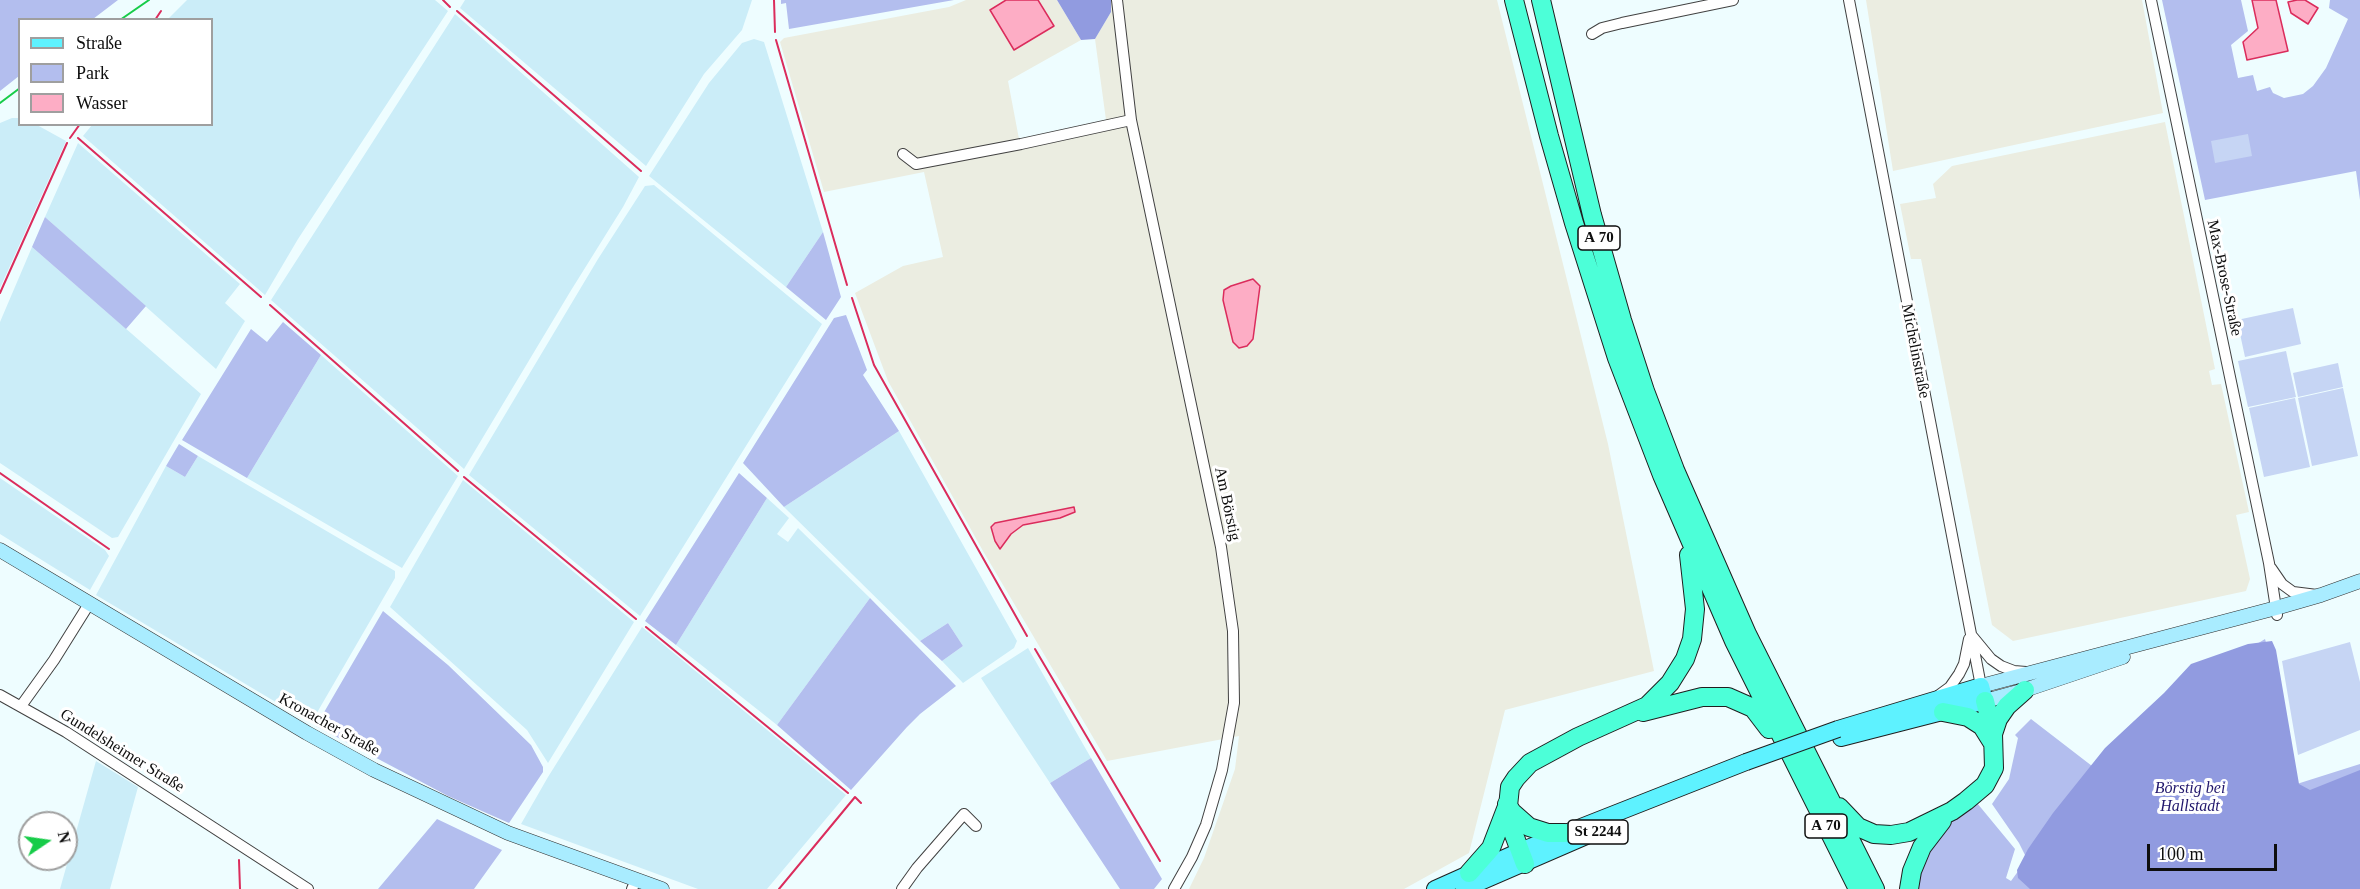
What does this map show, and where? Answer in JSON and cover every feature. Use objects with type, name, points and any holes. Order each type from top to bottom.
[{"type":"highway","name":"A 70","points":[[1515,0],[1549,136],[1617,358],[1686,535],[1734,641],[1858,889]]},
{"type":"highway","name":"A 70","points":[[1540,0],[1592,215],[1645,391],[1719,575],[1815,773],[1875,889]]},
{"type":"highway","points":[[1466,881],[1491,848],[1507,804],[1510,787],[1530,763],[1554,748],[1647,706],[1670,683],[1685,660],[1692,639],[1694,598],[1686,535]]},
{"type":"highway","points":[[1994,740],[1998,719],[2007,706],[2025,690]]},
{"type":"highway","points":[[1908,889],[1912,871],[1922,847],[1938,825],[1952,811],[1978,792],[1990,778],[1995,758],[1994,740],[1983,694]]},
{"type":"highway","points":[[1624,717],[1702,697],[1737,699],[1759,715],[1776,742],[1794,762]]},
{"type":"highway","points":[[1938,706],[1968,717],[1982,726],[1994,740]]},
{"type":"highway","points":[[1815,773],[1848,818],[1858,827],[1874,834],[1891,835],[1910,832],[1952,811]]},
{"type":"highway","points":[[1507,804],[1512,812],[1529,826],[1548,833],[1566,833]]},
{"type":"highway","points":[[1507,804],[1509,825],[1522,858]]},
{"type":"main road","name":"Kronacher Straße","points":[[0,550],[307,733],[374,770],[508,832],[634,885],[662,889]]},
{"type":"main road","name":"St 2244","points":[[1522,858],[1566,833],[1840,734],[1983,694],[2033,673],[2276,612],[2360,581]]},
{"type":"main road","name":"St 2244","points":[[1983,694],[2025,690],[2107,662],[2360,588]]},
{"type":"main road","name":"St 2244","points":[[1435,889],[1466,881],[1671,801],[1747,766]]},
{"type":"street","name":"Am Börstig","points":[[1117,0],[1131,120],[1221,547],[1234,651],[1232,714],[1217,793],[1192,857],[1174,889]]},
{"type":"street","points":[[1592,34],[1602,28],[1622,23],[1733,0]]},
{"type":"street","name":"Michelinstraße","points":[[1849,0],[1983,694]]},
{"type":"street","name":"Max-Brose-Straße","points":[[2151,0],[2269,564],[2276,612]]},
{"type":"street","points":[[903,154],[916,164],[1131,120]]},
{"type":"street","points":[[2269,564],[2282,584],[2293,592],[2321,595]]},
{"type":"street","points":[[21,706],[89,604]]},
{"type":"street","points":[[1970,633],[1991,659],[2001,666],[2014,671],[2033,673]]},
{"type":"street","points":[[1938,706],[1964,664],[1970,633]]},
{"type":"street","name":"Gundelsheimer Straße","points":[[0,695],[145,782],[308,889]]},
{"type":"street","points":[[903,889],[917,868],[964,814],[976,826]]},
{"type":"shaded area","points":[[187,0],[435,0],[448,11],[298,239],[265,295],[83,136],[91,126],[213,126],[213,18],[169,18]]},
{"type":"shaded area","points":[[465,0],[752,0],[742,30],[704,74],[646,166],[460,8]]},
{"type":"shaded area","points":[[966,0],[1057,0],[1081,40],[1008,81],[1019,139],[1106,120],[1095,39],[1111,12],[1111,0],[1497,0],[1608,444],[1654,671],[1505,710],[1469,853],[1404,889],[1189,889],[1204,858],[1235,769],[1239,736],[1107,761],[983,551],[888,381],[855,293],[903,266],[943,257],[924,172],[824,192],[780,42],[784,38],[949,7]]},
{"type":"shaded area","points":[[1866,0],[2142,0],[2163,113],[1893,171]]},
{"type":"shaded area","points":[[455,14],[639,177],[464,469],[271,300]]},
{"type":"shaded area","points":[[754,39],[764,42],[823,232],[786,287],[649,176],[709,83],[742,43]]},
{"type":"shaded area","points":[[18,118],[18,126],[39,126],[66,141],[0,288],[0,123]]},
{"type":"shaded area","points":[[2165,122],[2215,369],[2209,371],[2212,385],[2221,384],[2249,512],[2236,515],[2250,579],[2246,591],[2013,641],[1992,625],[1921,259],[1911,259],[1900,204],[1936,198],[1933,184],[1952,166]]},
{"type":"shaded area","points":[[2248,134],[2252,156],[2215,163],[2211,141]]},
{"type":"shaded area","points":[[78,143],[240,284],[225,303],[245,321],[216,369],[45,217]]},
{"type":"shaded area","points":[[654,185],[822,324],[640,616],[469,475],[598,259],[645,186]]},
{"type":"shaded area","points":[[32,247],[201,394],[118,537],[112,538],[0,463],[0,322]]},
{"type":"shaded area","points":[[2293,308],[2301,344],[2245,357],[2237,320]]},
{"type":"shaded area","points":[[2286,351],[2296,397],[2248,407],[2238,361]]},
{"type":"shaded area","points":[[321,355],[458,476],[402,568],[247,478]]},
{"type":"shaded area","points":[[2338,363],[2343,387],[2298,397],[2293,373]]},
{"type":"shaded area","points":[[2343,388],[2358,456],[2312,466],[2298,398]]},
{"type":"shaded area","points":[[2295,398],[2310,467],[2264,477],[2249,408]]},
{"type":"shaded area","points":[[899,431],[1017,641],[1014,648],[963,683],[942,661],[963,646],[948,623],[920,641],[784,507]]},
{"type":"shaded area","points":[[198,456],[395,571],[395,578],[311,723],[96,595],[166,466],[185,477]]},
{"type":"shaded area","points":[[0,478],[105,550],[109,556],[90,590],[0,534]]},
{"type":"shaded area","points":[[463,480],[634,622],[548,763],[527,730],[390,607]]},
{"type":"shaded area","points":[[767,498],[789,518],[777,534],[788,542],[798,528],[870,598],[777,725],[676,645]]},
{"type":"shaded area","points":[[642,627],[846,795],[767,889],[698,889],[521,824]]},
{"type":"shaded area","points":[[2350,642],[2360,682],[2360,730],[2298,755],[2282,661]]},
{"type":"shaded area","points":[[1028,648],[1091,758],[1050,783],[981,678]]},
{"type":"shaded area","points":[[96,761],[138,787],[110,889],[60,889],[65,871],[78,871],[78,825]]},
{"type":"green space","points":[[0,0],[118,0],[94,18],[18,18],[18,77],[0,91]]},
{"type":"green space","points":[[781,0],[954,0],[789,29],[786,3],[781,4]]},
{"type":"green space","points":[[1057,0],[1111,0],[1111,12],[1095,39],[1081,40]]},
{"type":"green space","points":[[2162,0],[2241,0],[2248,31],[2231,45],[2238,78],[2253,75],[2257,91],[2270,87],[2273,93],[2284,98],[2303,94],[2313,86],[2326,68],[2348,19],[2329,8],[2330,0],[2360,0],[2360,200],[2356,171],[2205,200]]},
{"type":"green space","points":[[45,217],[146,306],[126,329],[32,247]]},
{"type":"green space","points":[[823,232],[841,297],[826,320],[786,287]]},
{"type":"green space","points":[[846,315],[867,370],[863,375],[899,431],[784,507],[743,463],[834,318]]},
{"type":"green space","points":[[283,322],[321,355],[247,478],[182,440],[251,329],[267,342]]},
{"type":"green space","points":[[179,444],[198,456],[185,477],[166,466]]},
{"type":"green space","points":[[739,473],[767,498],[676,645],[645,621]]},
{"type":"green space","points":[[870,598],[956,686],[920,714],[851,790],[777,725]]},
{"type":"green space","points":[[383,611],[448,665],[531,745],[543,767],[543,772],[509,823],[448,796],[316,726]]},
{"type":"green space","points":[[948,623],[963,646],[942,661],[920,641]]},
{"type":"green space","name":"Börstig bei Hallstadt","points":[[2265,639],[2272,663],[2281,789],[2360,764],[2360,889],[1915,889],[1928,849],[1953,819],[1977,803],[2015,849],[2006,878],[2011,881],[2027,859],[2019,843],[1992,804],[2009,779],[2018,738],[2015,735],[2031,719],[2092,766],[2221,666]]},
{"type":"green space","name":"Börstig bei Hallstadt","points":[[2272,641],[2276,650],[2299,784],[2310,790],[2360,770],[2360,889],[2030,889],[2018,878],[2017,870],[2028,849],[2053,813],[2105,748],[2164,693],[2191,664],[2248,644]]},
{"type":"green space","points":[[1091,758],[1162,879],[1154,889],[1120,889],[1050,783]]},
{"type":"green space","points":[[437,819],[502,850],[474,889],[378,889]]},
{"type":"water","points":[[1006,0],[1038,0],[1054,26],[1014,50],[990,10]]},
{"type":"water","points":[[2252,0],[2276,0],[2288,51],[2247,60],[2243,42],[2258,28]]},
{"type":"water","points":[[2305,0],[2318,8],[2308,24],[2291,13],[2288,2]]},
{"type":"water","points":[[1253,279],[1260,286],[1253,339],[1247,346],[1239,348],[1233,342],[1223,300],[1224,290]]},
{"type":"water","points":[[1074,507],[1075,512],[1060,518],[1023,525],[1011,534],[1000,549],[995,541],[991,527],[995,523]]},
{"type":"waterway","points":[[443,0],[450,7]]},
{"type":"waterway","points":[[774,0],[775,32]]},
{"type":"waterway","points":[[156,18],[161,11]]},
{"type":"waterway","points":[[457,11],[641,171]]},
{"type":"waterway","points":[[776,40],[847,285]]},
{"type":"waterway","points":[[70,138],[79,126]]},
{"type":"waterway","points":[[78,138],[261,297]]},
{"type":"waterway","points":[[0,293],[67,143]]},
{"type":"waterway","points":[[852,298],[874,365],[1027,636]]},
{"type":"waterway","points":[[270,305],[458,471]]},
{"type":"waterway","points":[[0,473],[109,549]]},
{"type":"waterway","points":[[464,477],[636,619]]},
{"type":"waterway","points":[[646,627],[848,793]]},
{"type":"waterway","points":[[1035,649],[1160,861]]},
{"type":"waterway","points":[[779,889],[855,797],[861,803]]},
{"type":"waterway","points":[[239,860],[240,889]]},
{"type":"railway","points":[[123,18],[149,0]]},
{"type":"railway","points":[[0,103],[18,90]]}]
